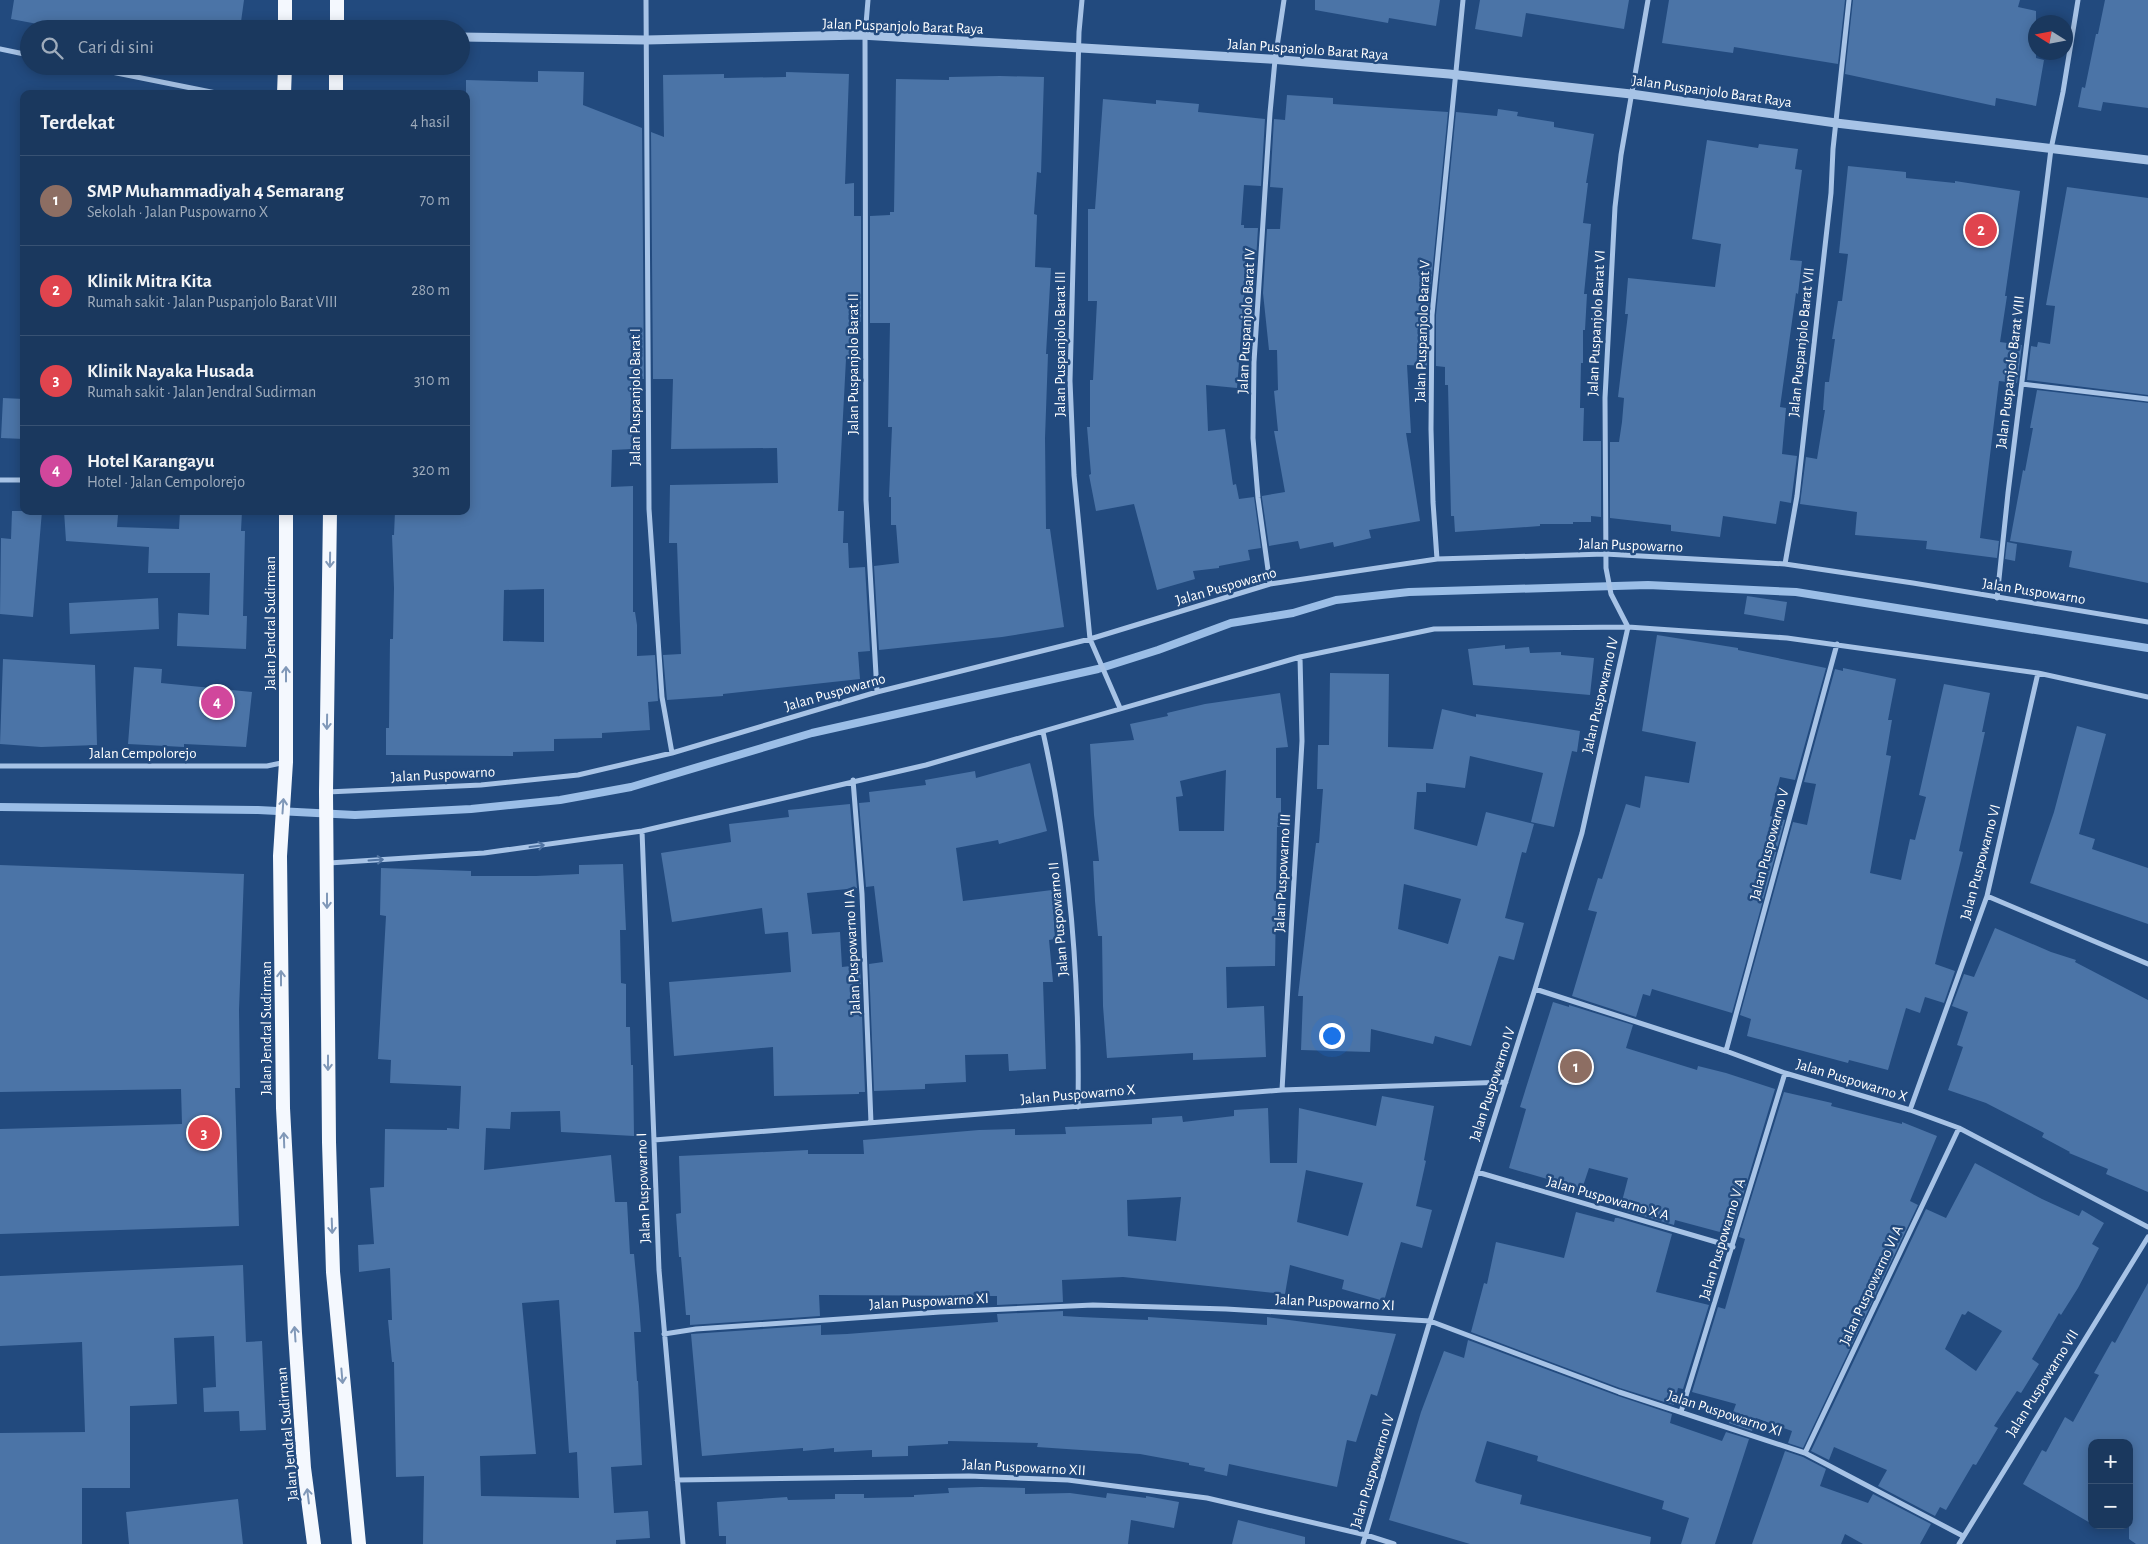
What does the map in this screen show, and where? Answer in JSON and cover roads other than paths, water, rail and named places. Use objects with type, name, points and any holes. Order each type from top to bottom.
[{"type":"highway","points":[[285,0],[285,20]]},
{"type":"highway","points":[[337,0],[337,20]]},
{"type":"highway","points":[[284,75],[284,90]]},
{"type":"highway","points":[[336,75],[336,90]]},
{"type":"highway","name":"Jalan Jendral Sudirman","points":[[286,515],[285,769],[281,838],[283,1108],[288,1233],[304,1468],[314,1544]]},
{"type":"highway","points":[[330,515],[326,796],[328,1142],[333,1272],[358,1544]]},
{"type":"street","name":"Jalan Puspanjolo Barat I","points":[[646,0],[648,509],[662,697],[672,753]]},
{"type":"street","name":"Jalan Puspanjolo Barat II","points":[[868,0],[865,36],[866,500],[876,692]]},
{"type":"street","name":"Jalan Puspanjolo Barat III","points":[[1082,0],[1070,381],[1074,475],[1090,639],[1120,708]]},
{"type":"street","name":"Jalan Puspanjolo Barat IV","points":[[1270,584],[1258,498],[1253,438],[1254,362],[1275,60],[1284,0]]},
{"type":"street","name":"Jalan Puspanjolo Barat V","points":[[1437,559],[1432,448],[1432,315],[1454,74],[1463,0]]},
{"type":"street","name":"Jalan Puspanjolo Barat VI","points":[[1628,627],[1611,594],[1606,568],[1605,398],[1615,207],[1631,94],[1648,0]]},
{"type":"street","name":"Jalan Puspanjolo Barat VII","points":[[1785,564],[1798,486],[1831,193],[1836,123],[1849,0]]},
{"type":"street","name":"Jalan Puspanjolo Barat VIII","points":[[1997,598],[2051,149],[2063,92],[2078,0]]},
{"type":"street","name":"Jalan Puspanjolo Barat Raya","points":[[470,37],[646,40],[865,36],[1275,60],[1454,74],[1631,94],[1836,123],[2148,160]]},
{"type":"street","points":[[0,49],[20,53]]},
{"type":"street","points":[[127,75],[201,90]]},
{"type":"street","points":[[2022,384],[2148,398]]},
{"type":"street","points":[[0,480],[20,480]]},
{"type":"street","name":"Jalan Puspowarno","points":[[326,796],[481,785],[578,775],[672,753],[876,692],[1090,639],[1270,584],[1437,559],[1605,554],[1785,564],[1896,580],[2148,622]]},
{"type":"street","points":[[327,858],[484,853],[642,831],[926,764],[1300,657],[1434,629],[1628,627],[1787,638],[2038,673],[2148,696]]},
{"type":"street","name":"Jalan Puspowarno IV","points":[[1363,1544],[1430,1321],[1535,989],[1582,833],[1628,627]]},
{"type":"street","name":"Jalan Puspowarno V","points":[[1726,1050],[1836,644]]},
{"type":"street","name":"Jalan Puspowarno III","points":[[1282,1090],[1302,741],[1300,657]]},
{"type":"street","name":"Jalan Puspowarno VI","points":[[1910,1110],[1987,896],[2038,673]]},
{"type":"street","name":"Jalan Puspowarno II","points":[[1043,732],[1053,778],[1070,898],[1076,983],[1078,1106]]},
{"type":"street","name":"Jalan Cempolorejo","points":[[0,766],[267,766],[285,769]]},
{"type":"street","name":"Jalan Puspowarno II A","points":[[853,780],[862,894],[871,1123]]},
{"type":"street","name":"Jalan Puspowarno I","points":[[642,831],[659,1270],[683,1544]]},
{"type":"street","points":[[1987,896],[2148,964]]},
{"type":"street","name":"Jalan Puspowarno X","points":[[1535,989],[1726,1050],[1785,1073],[1910,1110],[1959,1128],[2148,1227]]},
{"type":"street","name":"Jalan Puspowarno V A","points":[[1681,1412],[1785,1073]]},
{"type":"street","name":"Jalan Puspowarno X","points":[[654,1140],[1282,1090],[1506,1082]]},
{"type":"street","name":"Jalan Puspowarno VI A","points":[[1805,1453],[1959,1128]]},
{"type":"street","name":"Jalan Puspowarno X A","points":[[1477,1172],[1733,1247]]},
{"type":"street","name":"Jalan Puspowarno VII","points":[[1958,1544],[2148,1236]]},
{"type":"street","name":"Jalan Puspowarno XI","points":[[664,1334],[696,1329],[911,1314],[1093,1306],[1226,1309],[1430,1321],[1619,1392],[1805,1453],[1963,1536]]},
{"type":"street","name":"Jalan Puspowarno XII","points":[[677,1480],[969,1476],[1068,1480],[1207,1498],[1394,1544]]},
{"type":"waterway","points":[[0,807],[258,810],[355,815],[471,809],[560,800],[631,787],[812,733],[1098,669],[1158,650],[1231,623],[1293,613],[1336,600],[1409,592],[1648,585],[1796,592],[2148,648]]},
{"type":"place","name":"Klinik Mitra Kita","points":[[1981,230]]},
{"type":"place","name":"Hotel Karangayu","points":[[217,702]]},
{"type":"place","name":"SMP Muhammadiyah 4 Semarang","points":[[1576,1067]]},
{"type":"place","name":"Klinik Nayaka Husada","points":[[204,1133]]}]
